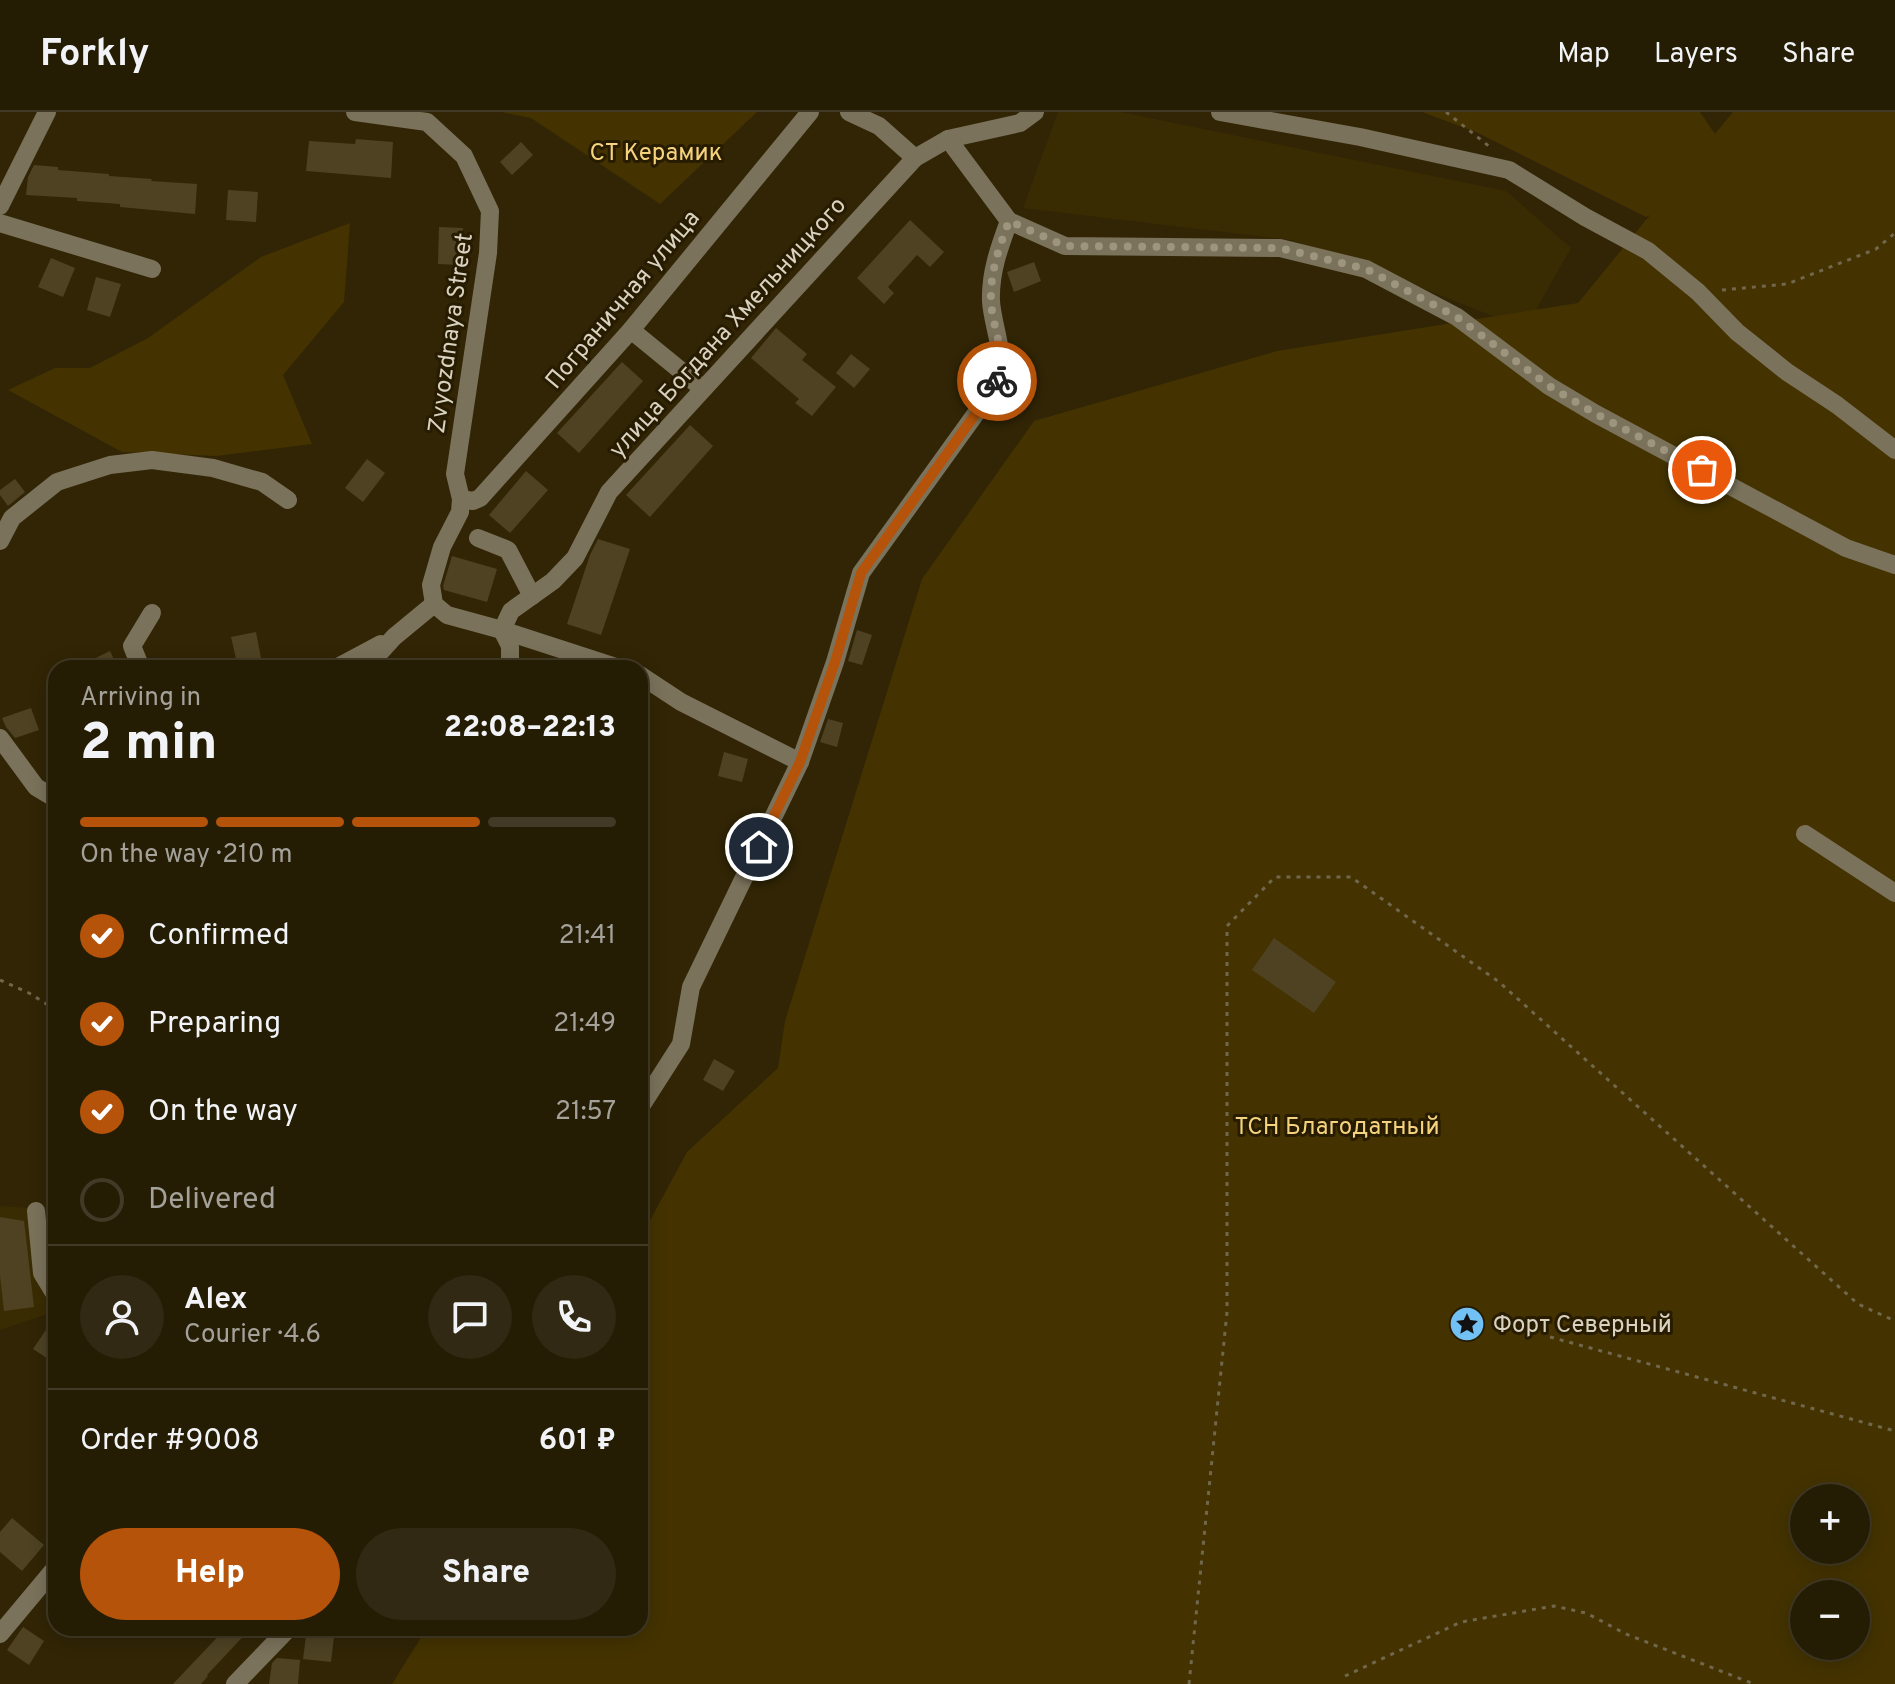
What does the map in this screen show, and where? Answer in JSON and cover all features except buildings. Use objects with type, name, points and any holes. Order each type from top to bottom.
[{"type":"street","points":[[0,206],[47,112]]},
{"type":"street","name":"Zvyozdnaya Street","points":[[355,112],[427,122],[464,156],[490,211],[488,253],[455,474],[461,499]]},
{"type":"street","name":"Пограничная улица","points":[[461,499],[473,501],[480,498],[631,330],[810,112]]},
{"type":"street","points":[[849,112],[879,126],[915,158]]},
{"type":"street","name":"улица Богдана Хмельницкого","points":[[532,596],[553,581],[575,558],[609,492],[915,158],[948,139],[1020,123],[1035,112]]},
{"type":"street","points":[[1220,112],[1360,137],[1509,170],[1648,251],[1698,292],[1737,332],[1895,450]]},
{"type":"street","points":[[948,139],[1009,221],[1065,246],[1280,248],[1366,269],[1457,317],[1549,386],[1596,414],[1846,548],[1895,565]]},
{"type":"street","points":[[648,1096],[681,1044],[691,987],[800,762],[835,662],[861,573],[999,377],[1002,360],[991,301],[994,262],[1009,221]]},
{"type":"street","points":[[0,223],[152,269]]},
{"type":"street","points":[[631,330],[702,388]]},
{"type":"street","points":[[0,541],[12,518],[57,482],[110,465],[152,460],[213,468],[262,482],[288,500]]},
{"type":"street","points":[[461,499],[460,512],[442,547],[431,585],[434,604],[447,615],[594,660]]},
{"type":"street","points":[[478,538],[508,550],[532,596],[511,611],[502,630]]},
{"type":"street","points":[[373,660],[394,637],[434,604]]},
{"type":"street","points":[[138,660],[132,646],[152,613]]},
{"type":"street","points":[[502,630],[510,646],[510,660]]},
{"type":"street","points":[[351,660],[394,637]]},
{"type":"street","points":[[381,660],[394,637]]},
{"type":"street","points":[[648,680],[681,702],[800,762]]},
{"type":"street","points":[[0,738],[36,787],[48,794]]},
{"type":"street","points":[[1805,834],[1895,893]]},
{"type":"street","points":[[36,1211],[42,1273],[48,1283]]},
{"type":"street","points":[[0,1634],[48,1577]]},
{"type":"street","points":[[235,1684],[281,1636]]},
{"type":"path","points":[[1446,112],[1486,143],[1509,170]]},
{"type":"path","points":[[1698,292],[1787,284],[1876,249],[1895,233]]},
{"type":"path","points":[[1189,1684],[1227,1312],[1227,926],[1275,877],[1351,877],[1499,982],[1858,1304],[1895,1321]]},
{"type":"path","points":[[0,980],[48,1005]]},
{"type":"path","points":[[1550,1337],[1895,1431]]},
{"type":"path","points":[[1345,1676],[1461,1622],[1554,1606],[1586,1613],[1626,1634],[1754,1684]]},
{"type":"shaded area","points":[[1058,112],[1120,112],[1506,191],[1571,248],[1525,329],[1291,240],[1023,208]]},
{"type":"shaded area","points":[[0,1206],[48,1209],[48,1314],[0,1330]]},
{"type":"green space","name":"СТ Керамик","points":[[502,112],[757,112],[660,204],[531,118]]},
{"type":"green space","name":"ТСН Благодатный","points":[[1422,112],[1700,112],[1715,134],[1733,112],[1895,112],[1895,1684],[392,1684],[422,1636],[648,1636],[648,1224],[687,1152],[778,1068],[785,1021],[922,579],[1034,421],[1277,351],[1578,303],[1650,215],[1646,217],[1476,132]]},
{"type":"green space","points":[[350,223],[344,302],[283,375],[312,444],[216,456],[122,452],[8,390],[55,368],[90,368],[148,338],[261,257]]},
{"type":"way so far","points":[[997,381],[1002,360],[991,301],[994,262],[1009,221],[1065,246],[1280,248],[1366,269],[1457,317],[1549,386],[1702,470]]},
{"type":"place","name":"Форт Северный","points":[[1467,1324]]},
{"type":"route","points":[[759,847],[800,762],[835,662],[861,573],[997,381]]}]
